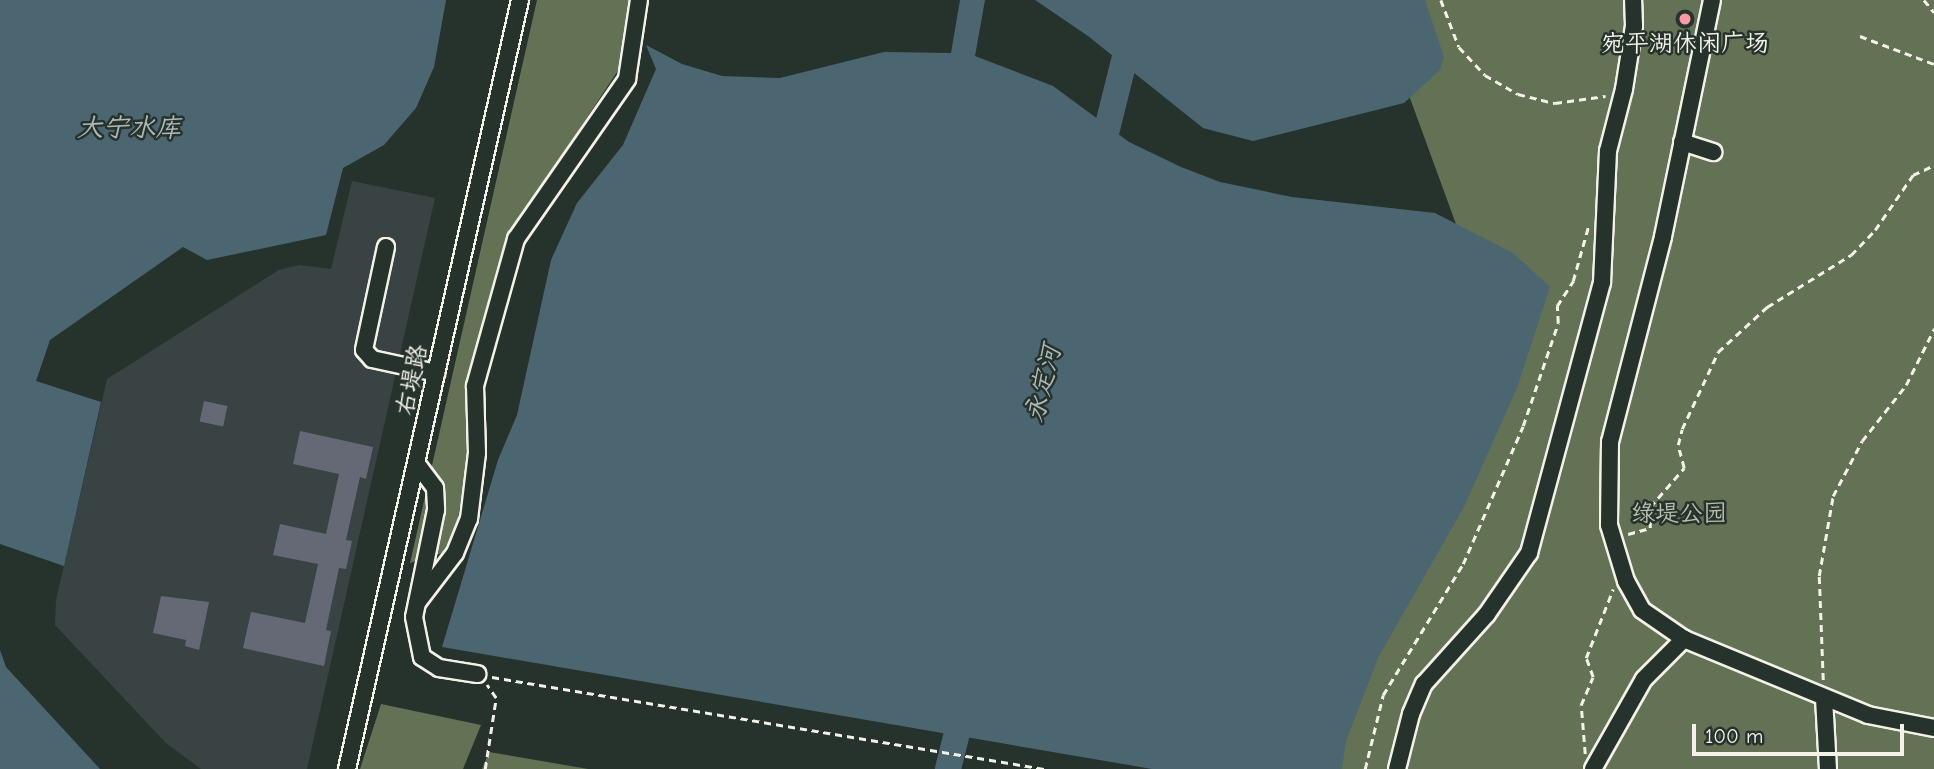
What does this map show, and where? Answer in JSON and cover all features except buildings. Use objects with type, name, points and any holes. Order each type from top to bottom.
[{"type":"street","name":"右堤路","points":[[348,769],[520,0]]},
{"type":"street","points":[[427,578],[455,553],[469,519],[477,453],[475,386],[516,239],[626,79],[639,0]]},
{"type":"street","points":[[1397,769],[1411,714],[1424,684],[1487,614],[1529,553],[1602,283],[1608,151],[1624,89],[1634,26],[1633,0]]},
{"type":"street","points":[[1712,0],[1682,142],[1611,442],[1607,482],[1612,535],[1623,571],[1642,610],[1684,639],[1868,715],[1934,727]]},
{"type":"street","points":[[1682,142],[1713,152]]},
{"type":"street","points":[[386,247],[364,350],[372,359],[437,373]]},
{"type":"street","points":[[417,464],[435,488],[427,578],[414,617],[422,657],[439,668],[478,674]]},
{"type":"street","points":[[1590,763],[1644,679],[1684,639]]},
{"type":"street","points":[[1825,698],[1828,769]]},
{"type":"path","points":[[1441,0],[1459,47],[1485,75],[1518,94],[1555,103],[1580,102],[1624,89]]},
{"type":"path","points":[[1924,0],[1934,12]]},
{"type":"path","points":[[1860,36],[1934,64]]},
{"type":"path","points":[[1612,535],[1650,528],[1650,507],[1684,468],[1678,445],[1682,429],[1718,352],[1767,307],[1852,255],[1875,230],[1913,175],[1934,165]]},
{"type":"path","points":[[1365,769],[1383,695],[1474,540],[1524,426],[1558,323],[1557,306],[1573,281],[1594,212],[1606,201]]},
{"type":"path","points":[[1825,698],[1819,576],[1833,496],[1861,441],[1906,385],[1934,329]]},
{"type":"path","points":[[1590,763],[1581,744],[1581,705],[1593,677],[1586,658],[1600,614],[1623,571]]},
{"type":"path","points":[[478,674],[496,698],[485,769]]},
{"type":"path","points":[[478,674],[1045,769]]},
{"type":"shaded area","points":[[352,181],[435,198],[307,769],[201,769],[166,743],[55,625],[56,600],[107,379],[279,270],[299,265],[331,269]]},
{"type":"green space","points":[[537,0],[632,0],[619,69],[509,236],[456,529],[442,553],[410,563]]},
{"type":"green space","name":"绿堤公园","points":[[1412,0],[1934,0],[1934,769],[1325,769],[1491,320],[1399,68]]},
{"type":"green space","points":[[381,704],[481,725],[463,769],[360,769]]},
{"type":"green space","points":[[489,752],[588,769],[482,769]]},
{"type":"water","name":"大宁水库","points":[[0,0],[446,0],[434,67],[416,108],[384,145],[343,168],[326,235],[207,260],[183,247],[50,340],[36,381],[101,402],[64,566],[0,544]]},
{"type":"water","points":[[960,0],[985,0],[975,56],[1053,86],[1129,142],[1220,182],[1292,197],[1435,213],[1513,253],[1550,287],[1517,388],[1464,507],[1379,656],[1346,741],[1342,769],[1152,769],[442,647],[498,460],[517,415],[551,260],[577,203],[623,145],[656,69],[646,45],[682,64],[722,76],[780,78],[884,52],[951,53]]},
{"type":"water","points":[[1035,0],[1425,0],[1444,57],[1440,70],[1404,103],[1253,141],[1203,128],[1088,36]]},
{"type":"water","points":[[0,650],[6,667],[100,769],[0,769]]},
{"type":"waterway","name":"永定河","points":[[1099,161],[1139,0]]},
{"type":"waterway","name":"永定河","points":[[948,769],[965,701]]},
{"type":"place","name":"宛平湖休闲广场","points":[[1685,19]]}]
